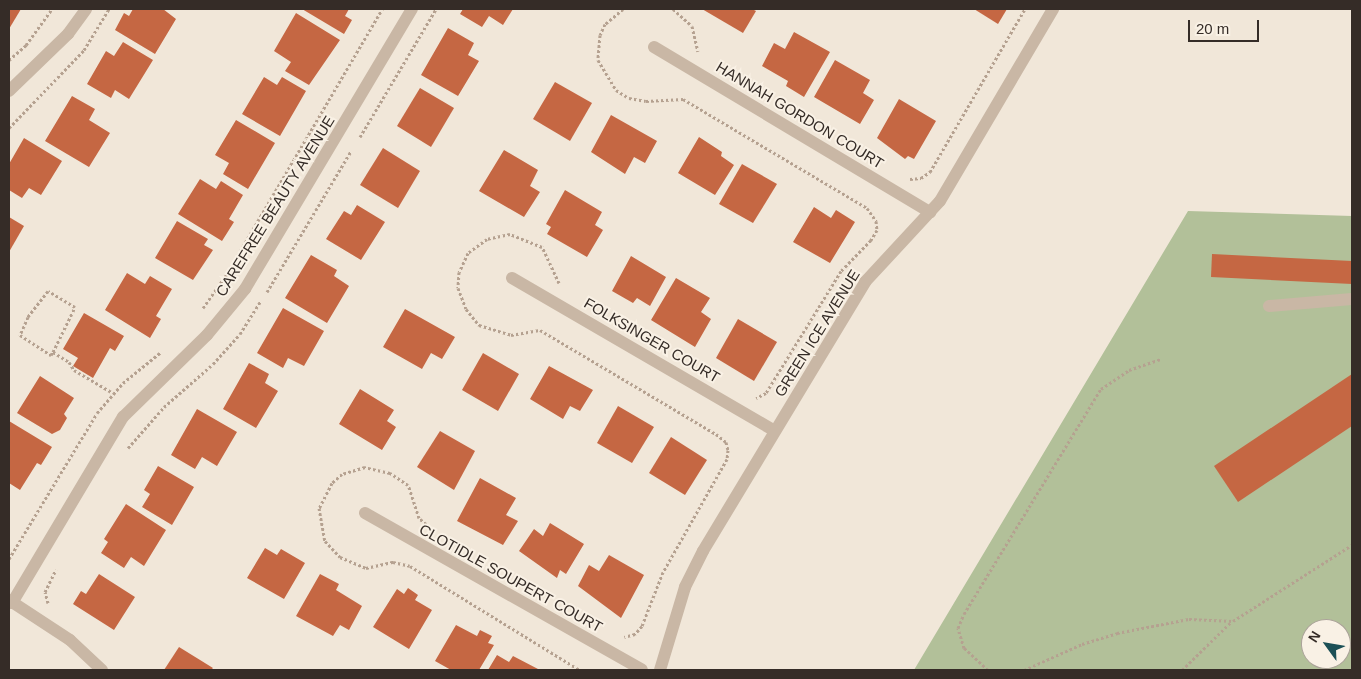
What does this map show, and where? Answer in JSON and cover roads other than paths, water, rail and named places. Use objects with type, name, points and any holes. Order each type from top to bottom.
[{"type":"street","points":[[9,91],[68,34],[86,9]]},
{"type":"street","name":"CAREFREE BEAUTY AVENUE","points":[[10,602],[124,418],[207,335],[245,289],[412,9]]},
{"type":"street","name":"GREEN ICE AVENUE","points":[[660,670],[685,587],[775,430],[865,282],[930,212],[965,161],[1053,9]]},
{"type":"street","name":"HANNAH GORDON COURT","points":[[654,47],[930,212]]},
{"type":"street","name":"FOLKSINGER COURT","points":[[512,278],[775,430]]},
{"type":"street","points":[[1268,306],[1352,299]]},
{"type":"street","name":"CLOTIDLE SOUPERT COURT","points":[[364,513],[642,670]]},
{"type":"street","points":[[10,602],[70,640],[102,670]]}]
